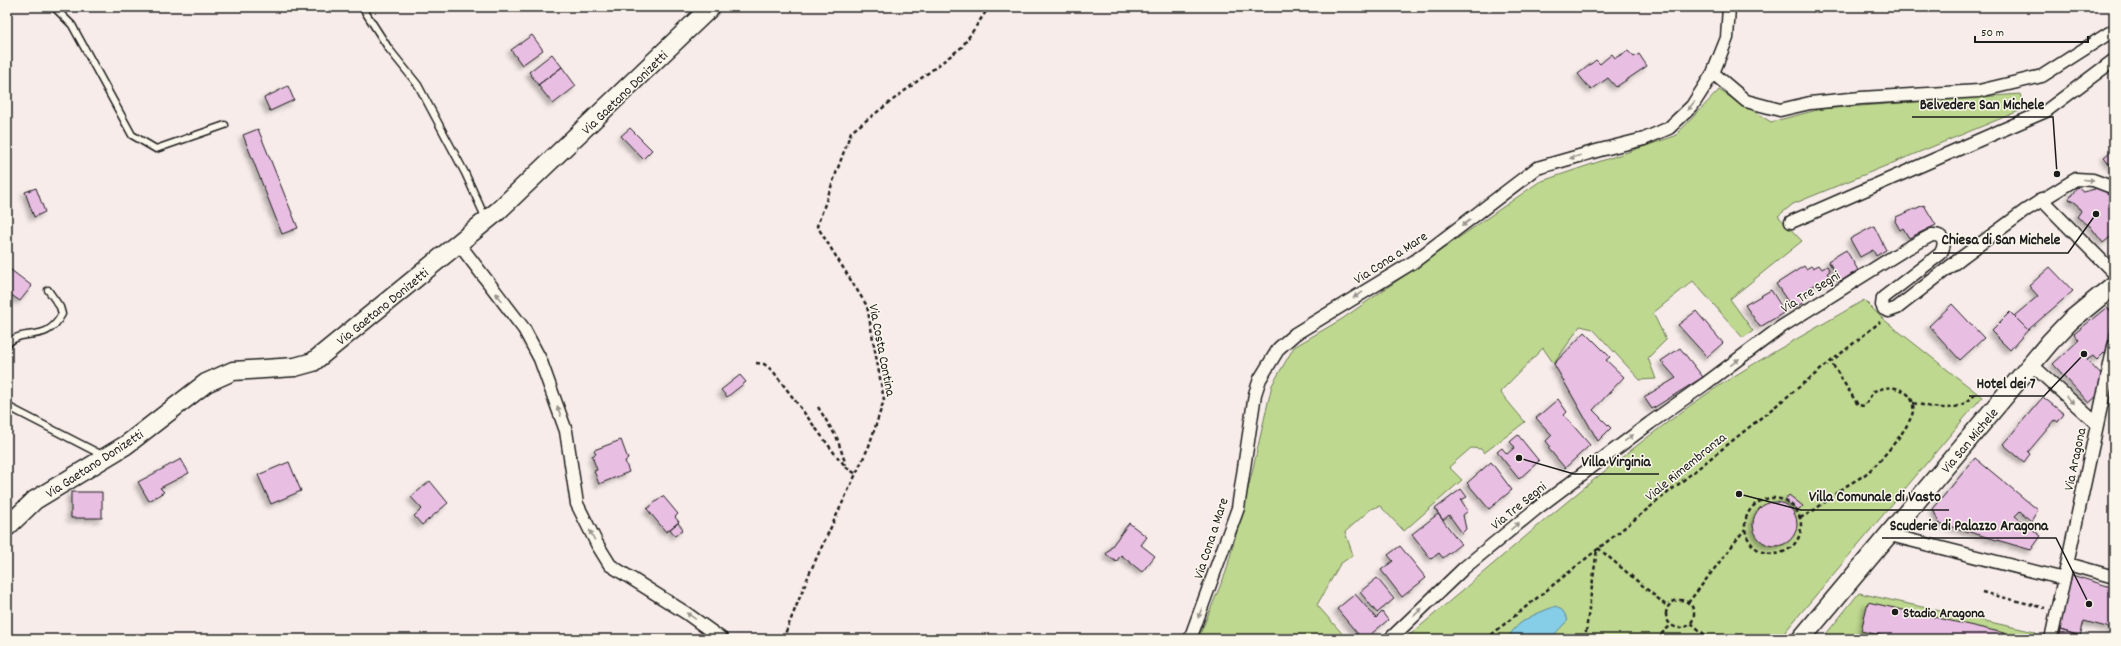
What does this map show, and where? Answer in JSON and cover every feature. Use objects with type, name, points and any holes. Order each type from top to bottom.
[{"type":"street","name":"Via Gaetano Donizetti","points":[[7,527],[35,500],[126,446],[206,383],[233,371],[295,367],[313,362],[487,220],[597,118],[711,7]]},
{"type":"street","name":"Via Cona a Mare","points":[[1190,639],[1238,508],[1255,394],[1260,379],[1279,348],[1295,334],[1313,322],[1415,260],[1537,168],[1600,150],[1644,140],[1669,128],[1692,106],[1713,73],[1727,38],[1729,7]]},
{"type":"street","points":[[1713,73],[1746,100],[1780,110],[1810,103],[1839,100],[1979,91],[2042,76],[2114,30]]},
{"type":"street","points":[[1791,222],[2046,111],[2114,60]]},
{"type":"street","points":[[1897,308],[1961,258],[2041,199],[2076,179],[2093,180],[2114,188]]},
{"type":"street","points":[[2041,199],[2114,273]]},
{"type":"street","name":"Via Tre Segni","points":[[1390,639],[1464,568],[1536,508],[1781,327],[1924,238],[1936,235],[1942,238],[1945,243],[1940,254],[1883,298],[1882,305],[1884,309],[1890,311],[1897,308]]},
{"type":"street","points":[[459,244],[524,329],[540,359],[566,431],[577,504],[597,544],[610,564],[686,613],[722,639]]},
{"type":"street","name":"Via San Michele","points":[[1801,639],[1890,535],[2031,364],[2070,321],[2114,286]]},
{"type":"street","name":"Via Aragona","points":[[2051,639],[2114,346]]},
{"type":"street","points":[[2031,364],[2097,424]]},
{"type":"street","points":[[1890,535],[2064,579]]},
{"type":"street","points":[[2068,564],[2114,577]]},
{"type":"lane","points":[[54,7],[72,24],[132,135],[156,149],[225,125]]},
{"type":"lane","points":[[362,7],[389,49],[418,85],[465,173],[487,220]]},
{"type":"lane","points":[[7,344],[14,337],[21,335],[35,336],[46,332],[58,321],[62,314],[61,310],[48,290]]},
{"type":"lane","points":[[7,406],[107,457]]},
{"type":"path","name":"Via Costa Contina","points":[[783,639],[810,572],[869,446],[884,400],[867,306],[817,226],[851,132],[962,47],[989,7]]},
{"type":"path","name":"Viale Rimembranza","points":[[1486,639],[1897,308]]},
{"type":"path","points":[[1800,518],[1812,512],[1868,472],[1909,422],[1913,412],[1913,403],[1910,396],[1903,391],[1889,387],[1874,391],[1864,406],[1858,405],[1831,362]]},
{"type":"path","points":[[756,363],[764,364],[773,371],[847,468],[856,474]]},
{"type":"path","points":[[1913,403],[1939,408],[1956,408],[1966,404],[1977,392]]},
{"type":"path","points":[[818,407],[837,438],[847,468]]},
{"type":"path","points":[[1763,500],[1781,500],[1789,503],[1796,510],[1800,518],[1801,525],[1798,539],[1788,550],[1775,554],[1761,551],[1755,547],[1747,536],[1745,529],[1749,512],[1755,505],[1763,500]]},
{"type":"path","points":[[1688,603],[1745,529]]},
{"type":"path","points":[[1598,548],[1668,607]]},
{"type":"path","points":[[1585,639],[1598,548]]},
{"type":"path","points":[[1982,592],[2057,611]]},
{"type":"path","points":[[1680,600],[1688,603],[1694,615],[1691,623],[1684,628],[1670,625],[1667,618],[1668,607],[1680,600]]},
{"type":"path","points":[[1691,623],[1710,639]]},
{"type":"path","points":[[1656,639],[1670,625]]},
{"type":"path","points":[[1493,634],[1493,639]]},
{"type":"green space","points":[[1719,90],[1771,122],[1821,109],[2020,94],[2024,109],[1793,204],[1778,216],[1802,241],[1730,299],[1753,331],[1743,338],[1693,281],[1653,313],[1666,340],[1648,358],[1656,379],[1640,380],[1593,329],[1580,326],[1554,364],[1543,348],[1500,392],[1525,422],[1484,453],[1481,449],[1471,448],[1449,467],[1462,480],[1404,531],[1380,506],[1371,509],[1345,532],[1353,555],[1340,564],[1317,605],[1347,639],[1198,639],[1226,572],[1251,477],[1272,385],[1294,347],[1342,319],[1539,182],[1675,136]]},
{"type":"green space","points":[[1864,300],[1883,319],[1982,397],[1779,639],[1405,639],[1510,549],[1654,432],[1733,377]]},
{"type":"green space","name":"Stadio Aragona","points":[[1859,593],[2035,632],[2037,639],[1822,639]]},
{"type":"water","points":[[1556,606],[1563,611],[1568,620],[1550,639],[1508,639],[1516,627],[1522,622]]},
{"type":"building","points":[[532,35],[543,50],[522,65],[511,50]]},
{"type":"building","points":[[1628,51],[1634,57],[1639,54],[1647,66],[1616,87],[1608,78],[1591,90],[1578,74],[1596,60],[1600,64],[1612,54],[1615,58]]},
{"type":"building","points":[[552,54],[562,67],[538,85],[529,72]]},
{"type":"building","points":[[562,67],[576,86],[553,104],[538,85]]},
{"type":"building","points":[[288,86],[294,100],[270,111],[264,98]]},
{"type":"building","points":[[630,128],[652,150],[643,159],[621,136]]},
{"type":"building","points":[[258,129],[298,228],[282,234],[243,135]]},
{"type":"building","points":[[2114,149],[2114,170],[2104,157]]},
{"type":"building","points":[[2097,186],[2114,198],[2114,234],[2103,243],[2090,226],[2077,217],[2081,211],[2076,203],[2069,199],[2077,187],[2083,192],[2095,189]]},
{"type":"building","points":[[36,188],[45,212],[34,217],[25,192]]},
{"type":"building","points":[[1924,205],[1936,225],[1909,238],[1903,228],[1900,230],[1895,221],[1896,217]]},
{"type":"building","points":[[1874,226],[1886,250],[1876,256],[1873,250],[1860,257],[1850,239]]},
{"type":"building","points":[[1846,250],[1858,270],[1841,281],[1828,261]]},
{"type":"building","points":[[1819,265],[1822,269],[1827,266],[1830,271],[1827,273],[1831,279],[1821,285],[1819,281],[1808,289],[1810,292],[1801,298],[1804,302],[1793,309],[1776,284],[1804,266],[1806,269],[1811,266],[1813,268]]},
{"type":"building","points":[[7,267],[32,286],[20,301],[7,292]]},
{"type":"building","points":[[2050,267],[2073,291],[2028,330],[2014,316],[2038,296],[2029,286]]},
{"type":"building","points":[[1771,290],[1785,312],[1760,327],[1745,305]]},
{"type":"building","points":[[1952,304],[1984,338],[1960,360],[1929,326]]},
{"type":"building","points":[[2107,307],[2114,315],[2106,351],[2097,360],[2093,356],[2087,360],[2103,377],[2098,395],[2089,403],[2053,364],[2079,340],[2074,334]]},
{"type":"building","points":[[1696,311],[1723,343],[1707,357],[1678,325]]},
{"type":"building","points":[[2010,312],[2028,330],[2010,350],[1991,331]]},
{"type":"building","points":[[1585,332],[1610,357],[1606,360],[1624,377],[1593,410],[1611,428],[1598,441],[1554,364]]},
{"type":"building","points":[[1680,348],[1703,377],[1652,409],[1644,397],[1676,378],[1661,361]]},
{"type":"building","points":[[2114,362],[2114,397],[2110,397]]},
{"type":"building","points":[[740,375],[746,382],[727,397],[721,390]]},
{"type":"building","points":[[2043,397],[2064,414],[2058,422],[2055,420],[2028,452],[2030,454],[2024,462],[2003,444]]},
{"type":"building","points":[[1558,399],[1567,412],[1564,415],[1590,445],[1565,468],[1548,448],[1550,446],[1546,441],[1552,435],[1536,418]]},
{"type":"building","points":[[1518,435],[1539,461],[1519,479],[1497,452],[1502,448],[1507,454],[1515,447],[1510,442]]},
{"type":"building","points":[[621,440],[628,459],[625,461],[629,472],[599,484],[594,471],[597,470],[592,456],[596,454],[594,450]]},
{"type":"building","points":[[1975,458],[2038,510],[2031,521],[2020,511],[2015,516],[2041,536],[2031,550],[1939,523],[1933,509]]},
{"type":"building","points":[[181,459],[189,473],[160,488],[164,492],[149,501],[138,482]]},
{"type":"building","points":[[289,462],[301,491],[271,504],[258,475]]},
{"type":"building","points":[[1491,462],[1512,490],[1489,509],[1467,483]]},
{"type":"building","points":[[430,481],[448,503],[422,525],[414,516],[422,509],[411,497]]},
{"type":"building","points":[[1461,489],[1467,497],[1461,500],[1468,511],[1463,515],[1466,529],[1462,533],[1449,515],[1443,520],[1435,509]]},
{"type":"building","points":[[71,492],[102,492],[102,518],[71,518]]},
{"type":"building","points":[[1789,495],[1803,506],[1798,511],[1785,500]]},
{"type":"building","points":[[663,496],[678,514],[675,517],[679,522],[666,532],[647,509]]},
{"type":"building","points":[[1771,502],[1779,502],[1784,503],[1791,508],[1796,515],[1796,533],[1791,540],[1784,545],[1771,546],[1763,543],[1756,536],[1753,528],[1753,520],[1756,512],[1763,505]]},
{"type":"building","points":[[1438,514],[1461,544],[1443,558],[1439,553],[1431,559],[1412,534]]},
{"type":"building","points":[[678,523],[683,529],[675,536],[670,529]]},
{"type":"building","points":[[1129,523],[1147,537],[1141,545],[1155,556],[1142,572],[1121,555],[1116,562],[1106,554]]},
{"type":"building","points":[[1400,546],[1426,578],[1402,597],[1381,570],[1393,561],[1388,555]]},
{"type":"building","points":[[2072,575],[2114,588],[2114,629],[2084,621],[2080,636],[2057,629]]},
{"type":"building","points":[[1377,578],[1394,599],[1377,613],[1360,592]]},
{"type":"building","points":[[1355,594],[1376,618],[1382,612],[1388,620],[1365,639],[1362,639],[1337,609]]},
{"type":"building","points":[[1868,602],[2004,633],[2003,639],[1898,639],[1861,631]]},
{"type":"building","points":[[2057,629],[2080,636],[2079,639],[2054,639]]},
{"type":"place","name":"Belvedere San Michele","points":[[2057,174]]},
{"type":"place","name":"Chiesa di San Michele","points":[[2096,214]]},
{"type":"place","name":"Hotel dei 7","points":[[2084,354]]},
{"type":"place","name":"Villa Virginia","points":[[1519,458]]},
{"type":"place","name":"Villa Comunale di Vasto","points":[[1739,494]]},
{"type":"place","name":"Scuderie di Palazzo Aragona","points":[[2089,604]]},
{"type":"place","name":"Stadio Aragona","points":[[1895,612]]}]
